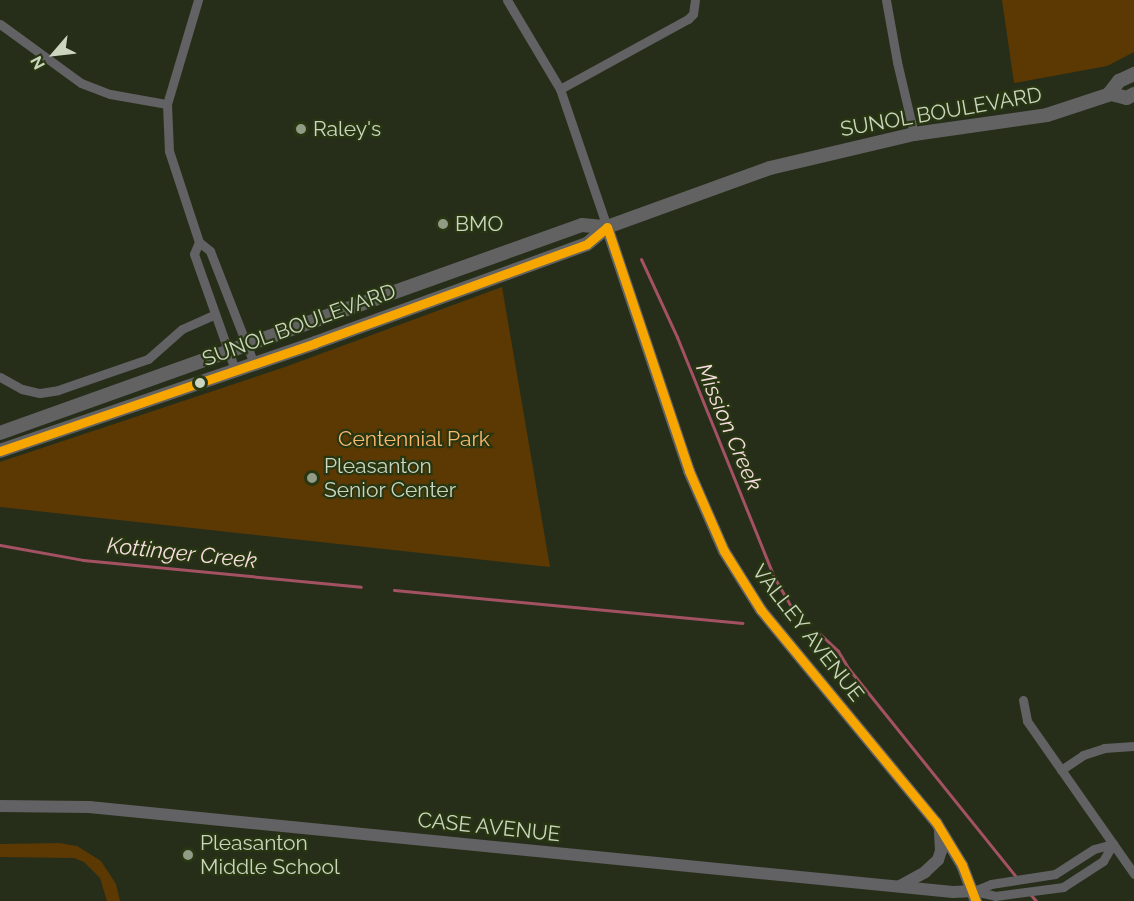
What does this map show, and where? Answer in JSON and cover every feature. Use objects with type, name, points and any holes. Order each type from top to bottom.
[{"type":"main road","name":"SUNOL BOULEVARD","points":[[1111,94],[1119,81],[1134,74]]},
{"type":"main road","name":"SUNOL BOULEVARD","points":[[0,451],[254,364],[587,244],[607,227],[770,168],[914,134],[1047,115],[1111,94],[1127,98],[1134,94]]},
{"type":"main road","name":"SUNOL BOULEVARD","points":[[0,433],[582,225],[607,227]]},
{"type":"street","points":[[198,0],[167,104],[169,151],[200,242],[210,251],[254,364]]},
{"type":"street","points":[[507,0],[560,89],[607,227]]},
{"type":"street","points":[[560,89],[688,19],[693,14],[695,0]]},
{"type":"street","points":[[886,0],[897,62],[914,134]]},
{"type":"street","points":[[0,24],[81,83],[110,94],[167,104]]},
{"type":"street","name":"VALLEY AVENUE","points":[[607,227],[689,471],[724,550],[761,610],[940,829],[975,896]]},
{"type":"street","points":[[200,242],[194,254],[235,370]]},
{"type":"street","points":[[0,377],[22,389],[40,393],[58,390],[148,359],[182,329],[215,314]]},
{"type":"street","points":[[1023,700],[1027,722],[1134,874]]},
{"type":"street","points":[[1061,770],[1094,751],[1134,746]]},
{"type":"street","name":"CASE AVENUE","points":[[0,806],[89,807],[900,886],[975,896],[995,896],[1063,886],[1084,875],[1103,861],[1113,844]]},
{"type":"street","points":[[900,886],[925,872],[938,860],[941,851],[940,829]]},
{"type":"street","name":"CASE AVENUE","points":[[975,896],[1000,883],[1044,877],[1055,873],[1094,849],[1113,844]]},
{"type":"green space","points":[[1002,0],[1134,0],[1134,52],[1107,66],[1014,83]]},
{"type":"green space","name":"Centennial Park","points":[[502,287],[550,567],[0,507],[0,462],[285,367]]},
{"type":"green space","points":[[59,843],[77,846],[101,861],[116,884],[120,901],[107,901],[100,878],[84,862],[74,858],[0,857],[0,844]]},
{"type":"waterway","name":"Mission Creek","points":[[641,259],[677,337],[774,577],[790,605]]},
{"type":"waterway","name":"Kottinger Creek","points":[[0,545],[83,560],[361,587]]},
{"type":"waterway","name":"Kottinger Creek","points":[[394,590],[742,623]]},
{"type":"waterway","points":[[820,634],[838,651],[849,669],[1016,877]]},
{"type":"waterway","points":[[1030,894],[1036,901]]},
{"type":"transit line","points":[[607,227],[689,471],[724,551],[761,610],[936,822],[962,865],[976,901]]},
{"type":"transit line","points":[[0,451],[315,343],[587,244],[607,227]]},
{"type":"place","name":"Raley's","points":[[301,129]]},
{"type":"place","name":"BMO","points":[[443,224]]},
{"type":"place","name":"Pleasanton Senior Center","points":[[312,478]]},
{"type":"place","name":"Pleasanton Middle School","points":[[188,855]]}]
